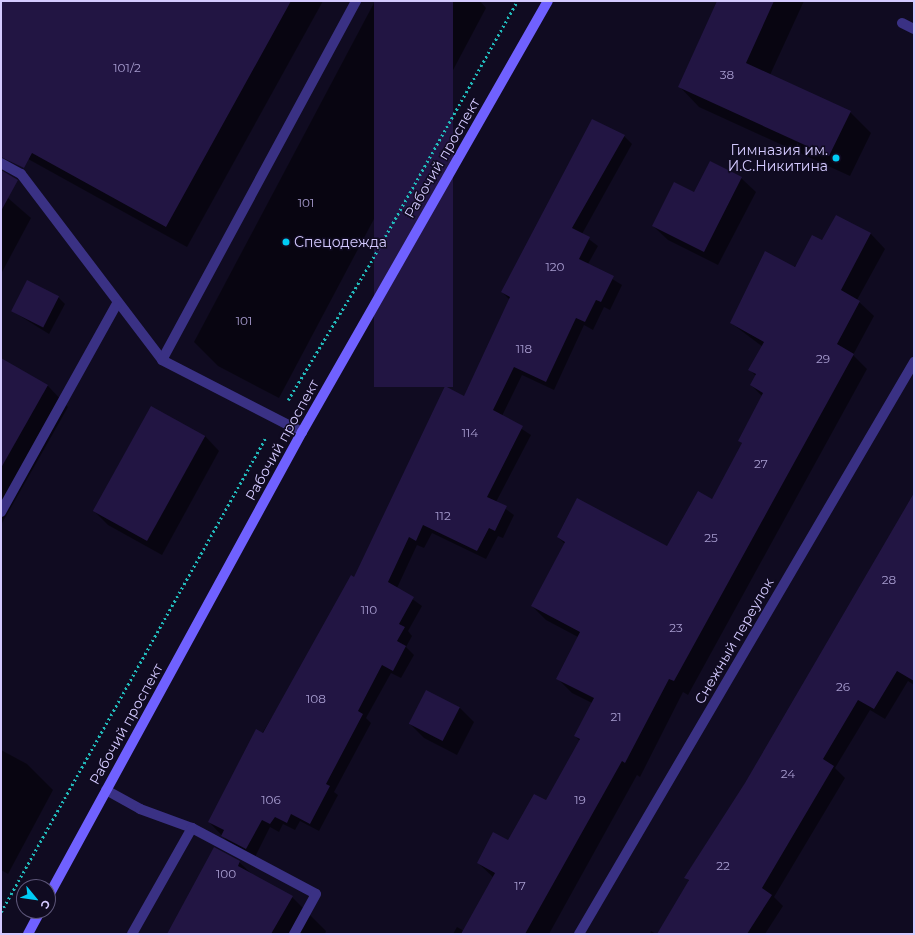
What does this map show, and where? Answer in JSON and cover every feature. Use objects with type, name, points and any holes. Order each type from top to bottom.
[{"type":"street","points":[[162,360],[356,1]]},
{"type":"street","name":"Рабочий проспект","points":[[56,882],[302,432],[548,1]]},
{"type":"street","points":[[902,23],[914,29]]},
{"type":"street","points":[[1,163],[21,174],[117,304],[162,360],[302,432]]},
{"type":"street","points":[[1,512],[117,304]]},
{"type":"street","name":"Снежный переулок","points":[[579,934],[914,362]]},
{"type":"street","points":[[106,790],[140,809],[192,828],[316,894],[294,934]]},
{"type":"street","points":[[132,934],[192,828]]},
{"type":"street","points":[[28,934],[36,919]]},
{"type":"path","points":[[1,912],[276,419],[368,267],[517,1]]},
{"type":"building","points":[[1,1],[291,1],[166,227],[32,153],[24,168],[1,157]]},
{"type":"building","points":[[374,1],[453,1],[453,387],[374,387]]},
{"type":"building","points":[[717,1],[774,1],[746,63],[851,111],[829,156],[678,87]]},
{"type":"building","points":[[592,119],[625,135],[572,228],[590,237],[579,259],[614,276],[601,302],[596,300],[585,322],[576,318],[546,382],[514,367],[493,410],[523,426],[487,497],[507,506],[495,531],[489,528],[477,551],[423,525],[416,541],[409,537],[388,582],[414,597],[399,624],[405,627],[397,641],[406,646],[393,671],[382,665],[358,711],[363,714],[326,784],[330,786],[310,824],[291,814],[287,823],[275,817],[270,824],[262,820],[246,849],[221,836],[224,830],[208,822],[256,729],[263,733],[351,575],[354,577],[445,386],[464,396],[510,297],[501,292]]},
{"type":"building","points":[[710,161],[742,177],[704,252],[652,226],[674,182],[694,192]]},
{"type":"building","points":[[1,170],[18,180],[1,211]]},
{"type":"building","points":[[836,215],[871,233],[841,290],[860,301],[837,344],[854,354],[674,681],[669,679],[625,763],[622,761],[525,934],[461,934],[495,873],[477,863],[493,832],[508,840],[534,794],[546,800],[580,739],[574,736],[594,698],[556,679],[580,632],[531,606],[565,542],[557,537],[577,498],[667,546],[698,491],[712,499],[742,443],[738,441],[763,393],[750,385],[756,374],[748,370],[764,342],[730,323],[765,251],[795,267],[812,235],[822,240]]},
{"type":"building","points":[[27,280],[59,296],[43,328],[11,311]]},
{"type":"building","points":[[1,358],[48,385],[1,468]]},
{"type":"building","points":[[151,406],[205,436],[147,541],[93,511]]},
{"type":"building","points":[[914,493],[914,681],[897,671],[874,709],[858,700],[823,759],[834,766],[762,888],[772,895],[747,934],[657,934],[689,880],[684,878],[745,783]]},
{"type":"building","points":[[426,690],[460,707],[443,741],[409,724]]},
{"type":"building","points":[[214,847],[240,861],[238,866],[293,896],[271,934],[167,934]]},
{"type":"place","name":"Гимназия им. И.С.Никитина","points":[[836,158]]},
{"type":"place","name":"Спецодежда","points":[[286,242]]}]
